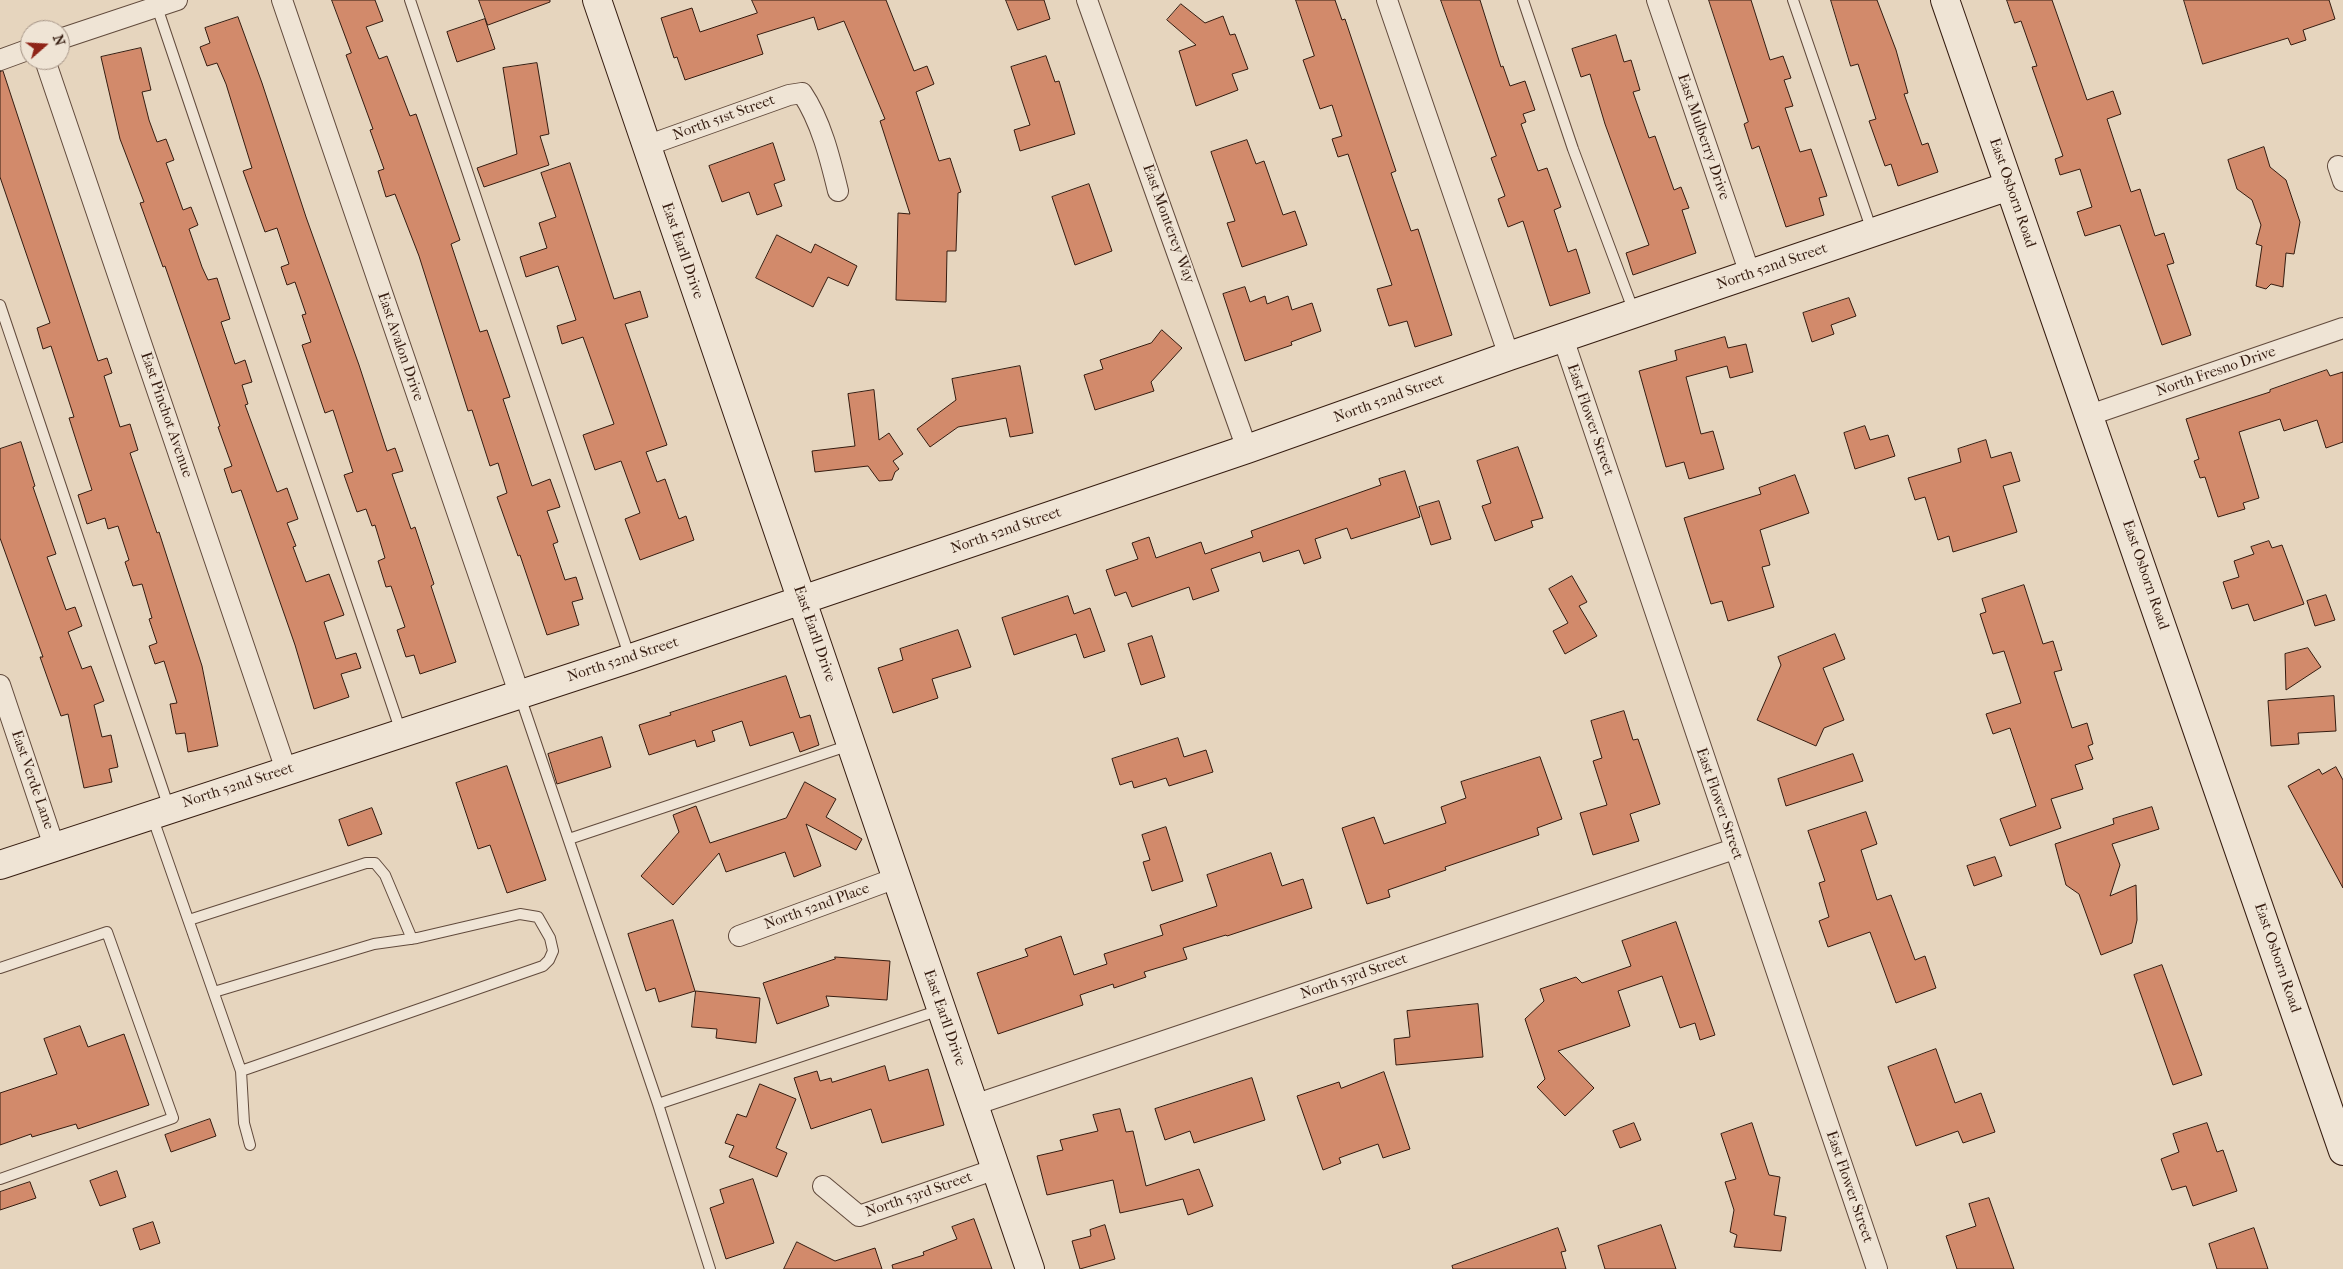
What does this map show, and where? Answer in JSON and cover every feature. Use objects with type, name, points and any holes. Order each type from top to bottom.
[{"type":"street","points":[[70,36],[177,0]]},
{"type":"street","name":"East Avalon Drive","points":[[282,0],[519,693]]},
{"type":"street","name":"East Earll Drive","points":[[597,0],[1030,1269]]},
{"type":"street","name":"East Monterey Way","points":[[1087,0],[1248,449]]},
{"type":"street","points":[[1386,0],[1509,356]]},
{"type":"street","name":"East Mulberry Drive","points":[[1657,0],[1750,274]]},
{"type":"street","name":"East Osborn Road","points":[[1945,0],[2090,414],[2343,1151]]},
{"type":"street","points":[[0,60],[20,53]]},
{"type":"street","name":"East Pinchot Avenue","points":[[49,70],[286,770]]},
{"type":"street","name":"North 51st Street","points":[[646,146],[789,95],[802,93],[810,105],[830,159],[838,191]]},
{"type":"street","name":"North 52nd Street","points":[[0,865],[519,693],[631,658],[1248,449],[1509,356],[2009,186]]},
{"type":"street","name":"North Fresno Drive","points":[[2090,414],[2343,328]]},
{"type":"street","name":"East Flower Street","points":[[1562,338],[1877,1269]]},
{"type":"street","name":"East Verde Lane","points":[[0,685],[54,846]]},
{"type":"street","name":"North 53rd Street","points":[[974,1105],[1734,849]]},
{"type":"street","name":"North 52nd Place","points":[[739,936],[896,878]]},
{"type":"street","name":"North 53rd Street","points":[[823,1186],[859,1216],[996,1169]]},
{"type":"lane","points":[[410,0],[631,658]]},
{"type":"lane","points":[[1522,0],[1573,149],[1634,314]]},
{"type":"lane","points":[[1793,0],[1872,232]]},
{"type":"lane","points":[[157,7],[401,733]]},
{"type":"lane","points":[[0,305],[161,812],[189,920],[241,1071],[244,1123],[250,1145]]},
{"type":"lane","points":[[519,693],[658,1104],[710,1269]]},
{"type":"lane","points":[[568,839],[851,745]]},
{"type":"lane","points":[[189,920],[366,863],[374,863],[386,875],[412,938]]},
{"type":"lane","points":[[214,992],[374,944],[412,938],[520,914],[538,917],[550,938],[553,951],[549,960],[543,966],[241,1071]]},
{"type":"lane","points":[[0,968],[107,932],[173,1118],[0,1179]]},
{"type":"lane","points":[[658,1104],[941,1009]]},
{"type":"building","points":[[332,0],[375,0],[383,21],[366,27],[379,59],[387,56],[410,116],[416,114],[460,240],[451,244],[480,332],[487,330],[510,397],[503,399],[532,486],[550,479],[560,507],[547,511],[558,542],[553,544],[565,580],[576,577],[583,599],[572,602],[579,625],[547,635],[520,555],[518,556],[497,497],[507,493],[498,463],[490,466],[472,410],[468,411],[419,256],[395,194],[386,197],[378,171],[384,169],[370,130],[373,129],[346,55],[351,53]]},
{"type":"building","points":[[479,0],[550,0],[550,2],[488,25]]},
{"type":"building","points":[[752,0],[886,0],[914,71],[927,66],[934,84],[916,92],[939,161],[950,158],[961,192],[958,193],[956,251],[947,251],[946,302],[896,300],[898,213],[910,214],[880,121],[885,119],[844,21],[818,30],[814,17],[757,35],[763,54],[685,80],[677,57],[674,58],[661,18],[692,8],[700,32],[757,13]]},
{"type":"building","points":[[1006,0],[1044,0],[1050,19],[1018,30]]},
{"type":"building","points":[[1296,0],[1335,0],[1342,20],[1345,19],[1396,171],[1391,173],[1411,231],[1418,229],[1452,335],[1415,347],[1407,321],[1389,326],[1377,289],[1392,285],[1348,154],[1338,157],[1332,139],[1342,136],[1332,105],[1320,109],[1303,60],[1314,56]]},
{"type":"building","points":[[1441,0],[1480,0],[1501,67],[1503,66],[1510,86],[1525,81],[1535,110],[1523,114],[1526,122],[1521,124],[1538,171],[1547,168],[1561,207],[1554,210],[1568,252],[1576,249],[1590,293],[1550,306],[1523,221],[1508,227],[1498,199],[1505,196],[1491,158],[1496,156]]},
{"type":"building","points":[[1709,0],[1751,0],[1770,60],[1783,56],[1791,78],[1784,80],[1793,106],[1785,108],[1800,152],[1811,149],[1827,196],[1819,198],[1824,215],[1786,227],[1759,146],[1752,149],[1744,124],[1748,122]]},
{"type":"building","points":[[1831,0],[1877,0],[1896,50],[1908,93],[1904,94],[1922,145],[1928,143],[1938,172],[1898,186],[1891,164],[1885,166],[1869,121],[1876,119],[1858,64],[1851,66]]},
{"type":"building","points":[[2007,0],[2052,0],[2087,100],[2113,91],[2121,114],[2107,119],[2131,192],[2140,189],[2155,236],[2164,233],[2174,263],[2167,265],[2191,335],[2162,345],[2120,225],[2085,236],[2077,212],[2092,207],[2080,169],[2060,175],[2055,159],[2063,156],[2032,67],[2037,66],[2021,21],[2015,23]]},
{"type":"building","points":[[2184,0],[2329,0],[2335,19],[2303,30],[2306,40],[2291,45],[2288,38],[2203,64]]},
{"type":"building","points":[[1181,4],[1205,23],[1223,16],[1230,35],[1235,34],[1248,69],[1232,74],[1238,90],[1196,106],[1179,51],[1196,45],[1167,20]]},
{"type":"building","points":[[238,17],[387,451],[395,448],[403,471],[392,474],[411,529],[415,527],[434,584],[431,586],[456,662],[420,674],[414,655],[406,657],[397,630],[405,627],[391,586],[386,587],[378,561],[385,558],[375,525],[372,526],[366,509],[357,512],[344,475],[353,472],[333,410],[325,413],[302,345],[311,342],[302,315],[306,314],[295,282],[287,285],[281,267],[289,264],[277,228],[265,232],[243,171],[252,168],[226,84],[217,63],[207,66],[200,47],[210,43],[205,28]]},
{"type":"building","points":[[485,19],[495,49],[457,62],[447,32]]},
{"type":"building","points":[[1616,35],[1624,62],[1631,60],[1640,90],[1633,92],[1649,138],[1655,136],[1674,190],[1681,187],[1689,208],[1682,210],[1696,253],[1633,275],[1626,253],[1649,245],[1605,124],[1590,74],[1581,77],[1572,49]]},
{"type":"building","points":[[141,48],[151,90],[142,92],[149,120],[157,142],[166,139],[174,160],[166,163],[183,210],[191,207],[198,225],[189,229],[202,267],[208,280],[217,278],[230,319],[221,322],[235,364],[245,360],[252,382],[242,385],[248,404],[245,405],[277,492],[287,488],[298,519],[287,523],[296,546],[293,547],[306,582],[329,574],[344,615],[324,622],[336,659],[356,653],[361,668],[341,674],[349,697],[314,709],[295,645],[241,490],[232,493],[224,469],[232,466],[218,427],[220,426],[165,266],[163,267],[140,203],[144,202],[120,139],[101,57]]},
{"type":"building","points":[[1046,56],[1055,82],[1059,81],[1075,134],[1020,151],[1014,130],[1030,125],[1011,67]]},
{"type":"building","points":[[537,63],[549,134],[540,136],[549,165],[484,187],[477,168],[517,154],[503,68]]},
{"type":"building","points":[[3,71],[98,361],[107,358],[112,373],[104,376],[120,427],[130,424],[138,450],[130,453],[157,533],[159,532],[202,666],[218,746],[188,752],[185,733],[176,734],[170,704],[177,703],[164,661],[155,664],[149,646],[157,643],[149,619],[152,618],[142,584],[133,586],[125,562],[129,560],[118,526],[108,529],[105,518],[87,524],[78,495],[92,490],[69,418],[74,417],[51,346],[43,349],[37,328],[50,323],[0,177],[0,72]]},
{"type":"building","points":[[1247,140],[1256,164],[1264,161],[1283,215],[1295,211],[1307,245],[1242,267],[1227,223],[1235,221],[1211,152]]},
{"type":"building","points":[[773,143],[785,180],[774,184],[782,206],[757,215],[749,192],[722,202],[709,166]]},
{"type":"building","points":[[2264,147],[2270,167],[2286,180],[2300,222],[2294,254],[2286,253],[2283,287],[2271,284],[2266,289],[2256,286],[2262,246],[2256,244],[2261,225],[2252,200],[2237,189],[2228,160]]},
{"type":"building","points":[[570,163],[614,299],[640,291],[648,317],[625,324],[667,445],[646,452],[657,482],[665,479],[679,519],[686,516],[694,540],[640,560],[625,519],[640,513],[621,461],[595,470],[583,435],[614,424],[583,337],[562,344],[557,326],[576,320],[558,266],[526,277],[520,257],[547,248],[539,223],[556,217],[541,173]]},
{"type":"building","points":[[1089,184],[1112,251],[1075,265],[1052,197]]},
{"type":"building","points":[[777,235],[811,253],[815,244],[857,266],[848,286],[828,277],[813,307],[756,278]]},
{"type":"building","points":[[1245,287],[1250,302],[1265,296],[1267,304],[1288,296],[1292,310],[1312,303],[1321,331],[1291,342],[1292,345],[1245,361],[1223,294]]},
{"type":"building","points":[[1849,298],[1856,316],[1831,325],[1834,334],[1812,342],[1803,313]]},
{"type":"building","points":[[1162,330],[1182,348],[1151,382],[1154,391],[1095,410],[1084,375],[1103,369],[1100,360],[1151,343]]},
{"type":"building","points":[[1725,337],[1728,348],[1746,344],[1753,372],[1730,378],[1727,366],[1686,377],[1701,434],[1713,431],[1724,469],[1689,479],[1684,462],[1666,467],[1639,371],[1677,360],[1675,351]]},
{"type":"building","points":[[1020,366],[1033,433],[1010,437],[1006,418],[958,427],[930,447],[917,429],[956,400],[952,379]]},
{"type":"building","points":[[2327,370],[2330,376],[2343,372],[2343,442],[2326,448],[2317,420],[2284,431],[2280,419],[2239,432],[2259,498],[2243,503],[2245,509],[2218,517],[2205,477],[2200,478],[2194,461],[2199,459],[2186,419],[2270,392],[2270,390]]},
{"type":"building","points":[[874,390],[879,440],[889,433],[903,454],[893,461],[899,469],[895,472],[892,480],[879,481],[868,466],[815,472],[812,451],[855,446],[848,394]]},
{"type":"building","points":[[1865,426],[1870,440],[1888,435],[1895,456],[1855,469],[1844,433]]},
{"type":"building","points":[[1986,440],[1991,458],[2011,452],[2020,481],[2003,486],[2017,532],[1953,552],[1949,536],[1938,540],[1925,497],[1915,500],[1908,478],[1961,462],[1958,449]]},
{"type":"building","points":[[21,442],[35,486],[33,487],[56,554],[47,557],[66,610],[75,607],[82,626],[68,632],[82,669],[91,666],[104,701],[94,705],[102,737],[111,735],[118,767],[109,769],[112,782],[84,788],[68,714],[61,716],[40,657],[43,657],[0,538],[0,449]]},
{"type":"building","points":[[1518,447],[1543,518],[1531,521],[1533,527],[1495,541],[1482,506],[1491,503],[1477,461]]},
{"type":"building","points":[[1405,471],[1420,517],[1351,539],[1347,528],[1315,539],[1321,558],[1304,564],[1299,550],[1263,562],[1260,552],[1211,569],[1219,591],[1193,600],[1189,587],[1132,607],[1126,592],[1115,596],[1106,570],[1138,559],[1132,543],[1149,537],[1156,558],[1201,542],[1205,554],[1253,537],[1251,531],[1381,485],[1379,479]]},
{"type":"building","points":[[1795,475],[1809,513],[1760,530],[1770,565],[1762,567],[1774,607],[1728,621],[1722,601],[1711,604],[1684,518],[1761,494],[1759,488]]},
{"type":"building","points":[[1439,501],[1451,539],[1431,545],[1419,507]]},
{"type":"building","points":[[2269,541],[2272,548],[2282,545],[2304,604],[2254,621],[2248,604],[2232,609],[2223,582],[2239,577],[2234,561],[2254,554],[2251,547]]},
{"type":"building","points":[[1572,576],[1587,602],[1579,606],[1597,636],[1565,654],[1553,631],[1568,623],[1549,589]]},
{"type":"building","points":[[2024,585],[2043,644],[2053,641],[2062,670],[2054,672],[2072,728],[2087,723],[2093,744],[2088,746],[2093,759],[2075,765],[2083,789],[2051,799],[2061,828],[2010,846],[2000,819],[2036,806],[2010,728],[1993,734],[1986,714],[2021,703],[2004,651],[1993,654],[1980,614],[1986,612],[1982,599]]},
{"type":"building","points":[[2326,595],[2335,620],[2315,626],[2307,601]]},
{"type":"building","points":[[1068,596],[1074,614],[1090,608],[1105,651],[1084,658],[1076,634],[1014,655],[1002,618]]},
{"type":"building","points":[[958,630],[971,667],[932,679],[938,698],[893,713],[878,668],[903,660],[900,649]]},
{"type":"building","points":[[1835,634],[1845,659],[1823,668],[1844,720],[1824,728],[1816,746],[1757,720],[1781,665],[1778,657]]},
{"type":"building","points":[[1152,636],[1165,677],[1141,685],[1128,644]]},
{"type":"building","points":[[2308,648],[2321,667],[2286,690],[2285,654]]},
{"type":"building","points":[[786,676],[800,718],[810,715],[819,745],[800,752],[793,732],[750,746],[742,721],[712,731],[715,741],[697,747],[695,740],[649,755],[639,725],[671,715],[670,713]]},
{"type":"building","points":[[2334,696],[2336,731],[2298,733],[2299,744],[2271,746],[2268,701]]},
{"type":"building","points":[[1624,711],[1633,740],[1638,739],[1660,804],[1630,814],[1639,841],[1593,855],[1580,813],[1607,805],[1593,761],[1602,758],[1591,721]]},
{"type":"building","points":[[602,737],[611,767],[557,784],[548,754]]},
{"type":"building","points":[[1178,738],[1184,757],[1206,750],[1213,772],[1169,786],[1166,778],[1134,788],[1132,781],[1120,785],[1112,759]]},
{"type":"building","points":[[1853,754],[1863,781],[1786,806],[1778,779]]},
{"type":"building","points":[[1540,757],[1562,819],[1537,828],[1539,835],[1445,867],[1446,870],[1388,890],[1390,897],[1367,904],[1342,828],[1374,817],[1384,844],[1446,823],[1441,807],[1466,798],[1461,782]]},
{"type":"building","points":[[507,766],[546,880],[507,893],[490,845],[478,849],[456,783]]},
{"type":"building","points":[[2336,767],[2343,780],[2343,888],[2288,786],[2319,769],[2322,774]]},
{"type":"building","points":[[805,782],[836,799],[826,817],[862,839],[856,850],[806,824],[821,866],[794,877],[785,852],[726,872],[719,853],[673,905],[641,876],[679,832],[673,815],[696,806],[710,843],[786,818]]},
{"type":"building","points":[[2152,807],[2159,829],[2112,844],[2120,865],[2110,896],[2136,885],[2137,920],[2132,943],[2101,955],[2079,894],[2066,885],[2055,844],[2114,824],[2113,819]]},
{"type":"building","points":[[372,808],[382,834],[348,846],[339,820]]},
{"type":"building","points":[[1866,812],[1877,844],[1861,850],[1877,900],[1891,895],[1915,960],[1925,956],[1936,988],[1896,1003],[1870,932],[1828,947],[1819,921],[1829,917],[1819,883],[1825,881],[1808,831]]},
{"type":"building","points":[[1166,827],[1183,881],[1152,891],[1143,862],[1150,860],[1142,835]]},
{"type":"building","points":[[1271,853],[1282,886],[1303,879],[1312,908],[1227,936],[1183,948],[1187,959],[1144,972],[1146,977],[1114,988],[1113,984],[1080,995],[1083,1005],[998,1034],[977,973],[1028,956],[1025,949],[1061,936],[1074,975],[1107,964],[1104,954],[1163,935],[1160,925],[1217,906],[1207,875]]},
{"type":"building","points":[[1995,857],[2002,876],[1974,886],[1967,866]]},
{"type":"building","points":[[673,920],[695,991],[659,1002],[655,988],[646,991],[628,934]]},
{"type":"building","points":[[1676,922],[1715,1035],[1700,1040],[1695,1023],[1680,1028],[1662,976],[1618,991],[1630,1026],[1558,1051],[1594,1088],[1565,1116],[1537,1087],[1545,1079],[1525,1019],[1544,1001],[1540,989],[1576,977],[1582,983],[1631,966],[1622,941]]},
{"type":"building","points":[[835,957],[890,961],[887,1000],[826,996],[829,1006],[777,1024],[763,983],[835,959]]},
{"type":"building","points":[[2162,965],[2202,1075],[2173,1085],[2134,975]]},
{"type":"building","points":[[696,991],[760,998],[756,1043],[716,1038],[717,1029],[692,1027]]},
{"type":"building","points":[[1478,1004],[1483,1057],[1396,1065],[1394,1039],[1410,1037],[1407,1011]]},
{"type":"building","points":[[80,1026],[88,1047],[124,1034],[149,1105],[78,1129],[76,1124],[32,1137],[31,1134],[0,1145],[0,1093],[57,1074],[44,1039]]},
{"type":"building","points":[[1936,1049],[1955,1103],[1981,1093],[1995,1132],[1963,1143],[1958,1131],[1916,1146],[1888,1067]]},
{"type":"building","points":[[885,1066],[889,1081],[928,1069],[944,1125],[882,1143],[871,1109],[811,1129],[794,1078],[817,1071],[820,1081],[831,1078],[832,1082]]},
{"type":"building","points":[[1384,1072],[1410,1149],[1383,1158],[1378,1144],[1339,1158],[1341,1163],[1323,1170],[1297,1096],[1339,1082],[1341,1088]]},
{"type":"building","points":[[1252,1078],[1265,1120],[1194,1143],[1190,1131],[1165,1140],[1155,1109]]},
{"type":"building","points":[[760,1084],[796,1099],[776,1148],[787,1153],[777,1177],[729,1157],[734,1146],[725,1143],[737,1114],[746,1117]]},
{"type":"building","points":[[1120,1109],[1126,1132],[1133,1131],[1146,1186],[1199,1169],[1213,1206],[1188,1215],[1183,1199],[1120,1213],[1113,1180],[1047,1195],[1037,1156],[1063,1150],[1060,1140],[1098,1131],[1093,1115]]},
{"type":"building","points":[[210,1119],[216,1136],[171,1152],[165,1135]]},
{"type":"building","points":[[1634,1123],[1641,1140],[1620,1148],[1613,1131]]},
{"type":"building","points":[[1752,1123],[1769,1175],[1780,1177],[1774,1215],[1786,1217],[1781,1251],[1734,1247],[1737,1235],[1730,1232],[1734,1210],[1725,1182],[1736,1179],[1721,1134]]},
{"type":"building","points":[[2207,1123],[2217,1152],[2223,1150],[2237,1191],[2193,1206],[2186,1186],[2172,1190],[2161,1159],[2179,1152],[2173,1134]]},
{"type":"building","points":[[117,1171],[126,1197],[100,1206],[90,1181]]},
{"type":"building","points":[[753,1179],[774,1243],[726,1259],[710,1208],[724,1203],[720,1190]]},
{"type":"building","points":[[30,1182],[36,1198],[0,1210],[0,1192]]},
{"type":"building","points":[[1989,1198],[2014,1269],[1957,1269],[1946,1236],[1976,1226],[1969,1204]]},
{"type":"building","points":[[974,1219],[992,1269],[893,1269],[892,1265],[924,1255],[923,1252],[957,1239],[952,1227]]},
{"type":"building","points":[[153,1222],[160,1243],[140,1250],[133,1229]]},
{"type":"building","points":[[1105,1225],[1115,1259],[1080,1269],[1072,1241],[1091,1236],[1090,1230]]},
{"type":"building","points":[[1661,1225],[1676,1269],[1605,1269],[1598,1246]]},
{"type":"building","points":[[1558,1228],[1566,1251],[1561,1252],[1566,1269],[1453,1269],[1452,1266]]},
{"type":"building","points":[[2254,1228],[2268,1269],[2217,1269],[2209,1244]]},
{"type":"building","points":[[797,1242],[835,1261],[875,1248],[882,1269],[784,1269]]}]
